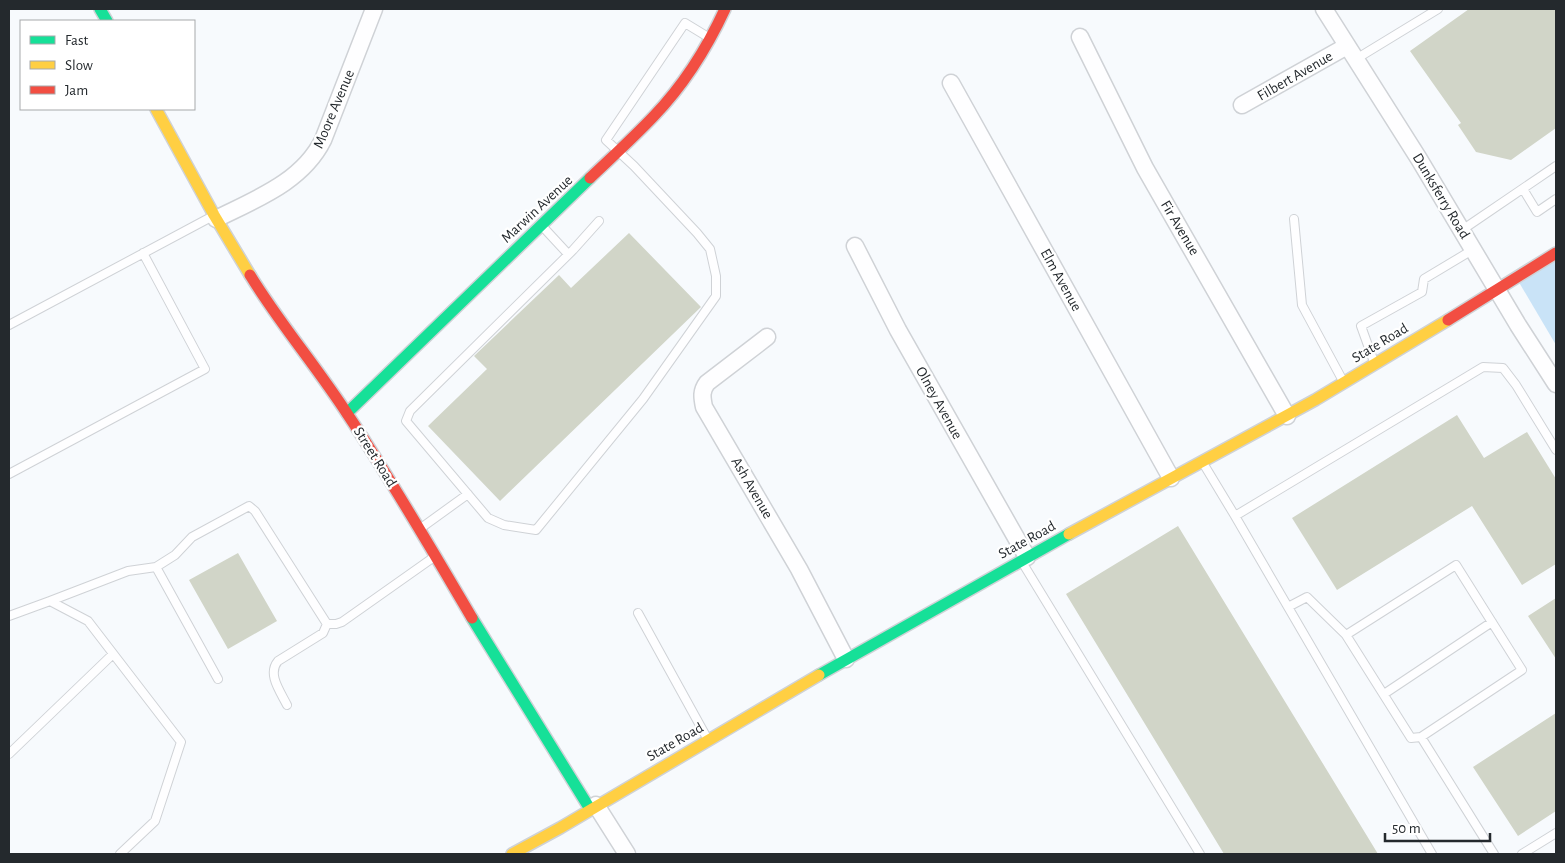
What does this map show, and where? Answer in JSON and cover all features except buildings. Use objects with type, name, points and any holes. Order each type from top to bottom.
[{"type":"main road","points":[[100,9],[106,20]]},
{"type":"main road","name":"Marwin Avenue","points":[[347,413],[587,183],[667,102],[710,38],[725,9]]},
{"type":"main road","name":"Street Road","points":[[157,110],[215,217],[270,307],[347,413],[593,807]]},
{"type":"main road","name":"State Road","points":[[512,854],[560,828],[846,659],[1171,478],[1287,416],[1498,290],[1556,253]]},
{"type":"street","name":"Moore Avenue","points":[[215,217],[292,179],[313,158],[323,140],[374,9]]},
{"type":"street","name":"Dunksferry Road","points":[[1326,9],[1474,249],[1518,325],[1556,384]]},
{"type":"street","name":"Fir Avenue","points":[[1080,37],[1145,168],[1287,416]]},
{"type":"street","name":"Filbert Avenue","points":[[1242,105],[1352,53]]},
{"type":"street","name":"Elm Avenue","points":[[951,83],[1171,478]]},
{"type":"street","name":"Olney Avenue","points":[[855,246],[898,330],[1024,559]]},
{"type":"street","name":"Ash Avenue","points":[[767,337],[703,388],[704,408],[799,569],[846,659]]},
{"type":"street","name":"Street Road","points":[[593,807],[627,854]]},
{"type":"lane","points":[[1352,53],[1438,9]]},
{"type":"lane","points":[[599,221],[410,411],[406,421],[488,518],[504,526],[536,530],[643,399],[716,296],[716,276],[710,249],[618,150],[606,140],[685,23],[710,38]]},
{"type":"lane","points":[[1462,230],[1556,166]]},
{"type":"lane","points":[[1523,189],[1537,212],[1556,199]]},
{"type":"lane","points":[[9,325],[143,253],[215,217]]},
{"type":"lane","points":[[1294,219],[1302,304],[1344,383]]},
{"type":"lane","points":[[542,225],[568,254]]},
{"type":"lane","points":[[1374,364],[1361,326],[1422,292],[1424,279],[1474,249]]},
{"type":"lane","points":[[9,474],[205,369],[143,253]]},
{"type":"lane","points":[[1235,516],[1483,367],[1504,368],[1556,450]]},
{"type":"lane","points":[[1202,462],[1432,854]]},
{"type":"lane","points":[[420,529],[468,494]]},
{"type":"lane","points":[[9,616],[128,570],[156,567],[175,555],[192,537],[249,506],[255,511],[327,624]]},
{"type":"lane","points":[[327,624],[342,622],[436,556]]},
{"type":"lane","points":[[1024,559],[1200,854]]},
{"type":"lane","points":[[1288,607],[1307,596],[1346,634],[1411,738],[1421,737],[1522,670],[1456,565],[1346,634]]},
{"type":"lane","points":[[156,567],[218,679]]},
{"type":"lane","points":[[50,601],[88,621],[181,742],[155,821],[120,854]]},
{"type":"lane","points":[[638,613],[708,740]]},
{"type":"lane","points":[[1384,694],[1492,622]]},
{"type":"lane","points":[[287,705],[272,674],[275,664],[323,633],[327,624]]},
{"type":"lane","points":[[9,754],[113,654]]},
{"type":"lane","points":[[1421,737],[1494,854]]},
{"type":"lane","points":[[1522,854],[1556,833]]},
{"type":"shaded area","points":[[1556,253],[1556,345],[1517,279]]},
{"type":"traffic: fast","points":[[100,9],[106,20]]},
{"type":"traffic: fast","points":[[347,413],[590,178]]},
{"type":"traffic: fast","points":[[819,675],[1069,534]]},
{"type":"traffic: fast","points":[[472,618],[590,809]]},
{"type":"traffic: slow","points":[[157,110],[214,215],[250,275]]},
{"type":"traffic: slow","points":[[1069,534],[1315,400],[1448,320]]},
{"type":"traffic: slow","points":[[512,854],[560,828],[819,675]]},
{"type":"traffic: jam","points":[[590,178],[645,125],[674,93],[702,52],[725,9]]},
{"type":"traffic: jam","points":[[1448,320],[1556,253]]},
{"type":"traffic: jam","points":[[250,275],[364,440],[412,516],[472,618]]}]
